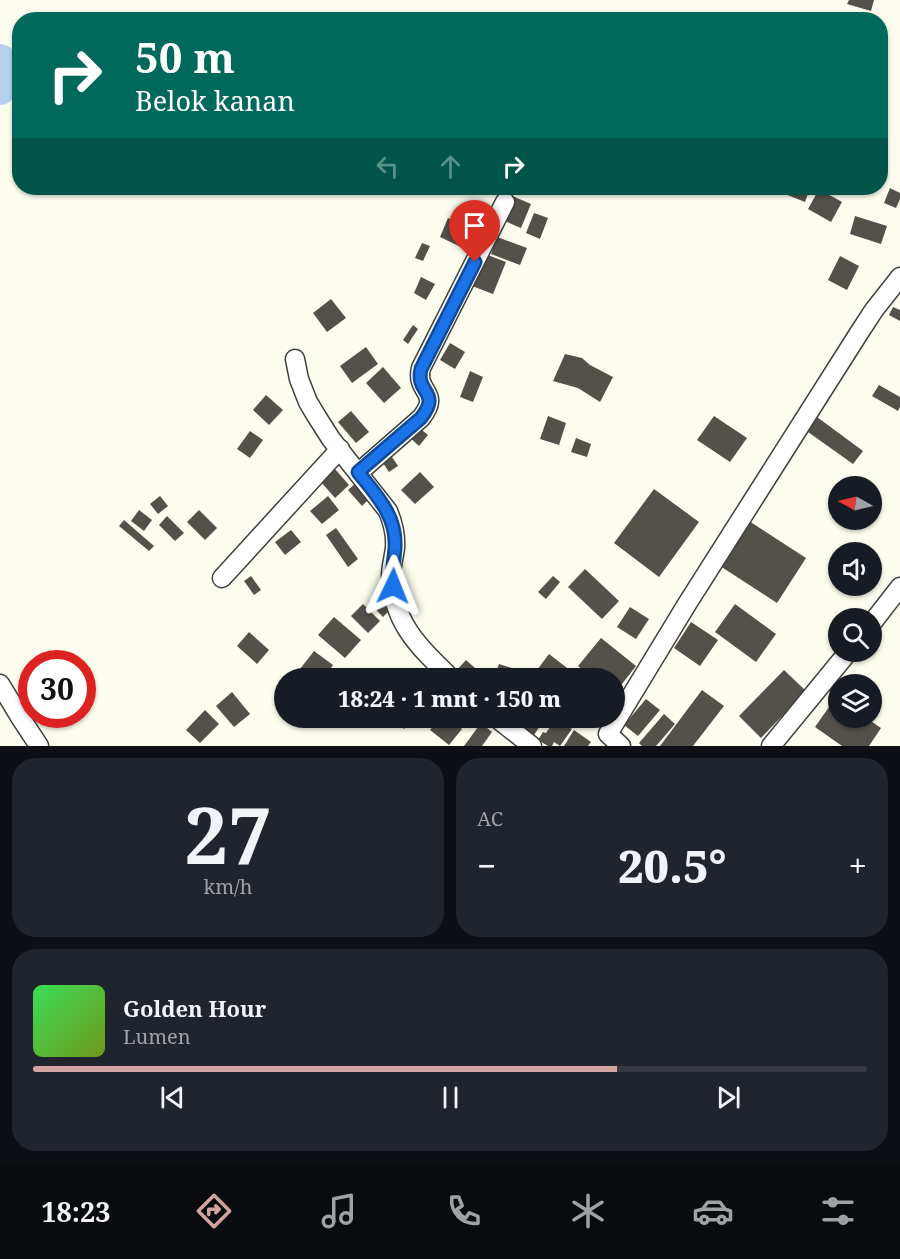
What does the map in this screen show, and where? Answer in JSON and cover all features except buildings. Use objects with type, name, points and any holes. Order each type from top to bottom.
[{"type":"street","points":[[358,472],[421,418],[428,409],[430,399],[421,383],[419,376],[421,369],[505,201]]},
{"type":"street","points":[[610,742],[687,604],[859,333],[900,277]]},
{"type":"street","points":[[295,359],[299,380],[308,402],[331,439],[388,511],[393,522],[395,547],[391,574],[394,599],[404,624],[418,646],[441,668]]},
{"type":"street","points":[[222,578],[340,449]]},
{"type":"street","points":[[882,610],[900,587]]},
{"type":"street","points":[[771,746],[840,662]]},
{"type":"street","points":[[0,684],[39,746]]},
{"type":"street","points":[[509,728],[532,746]]},
{"type":"waterway","points":[[0,60],[0,89]]},
{"type":"route","points":[[393,586],[391,574],[395,547],[393,522],[388,511],[358,472],[421,418],[428,409],[430,399],[421,383],[419,376],[421,369],[475,262]]}]
